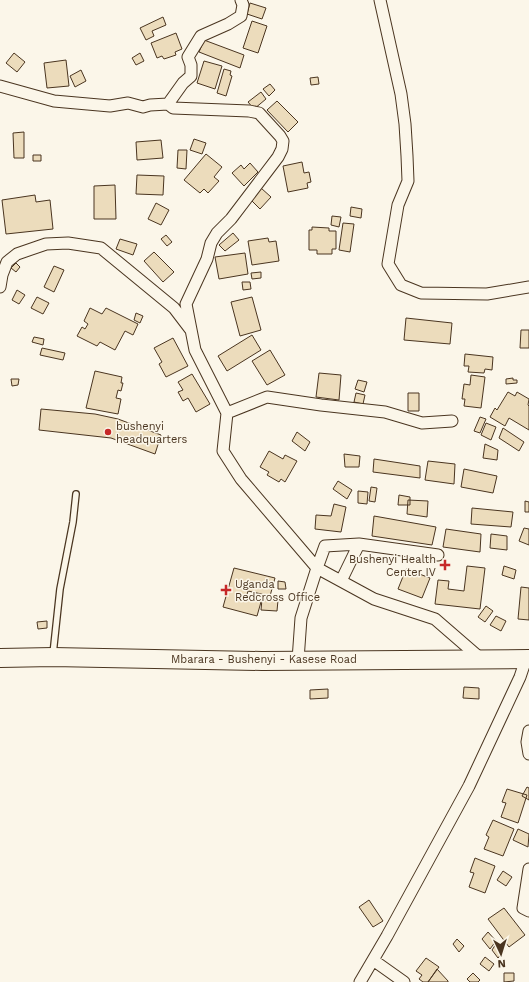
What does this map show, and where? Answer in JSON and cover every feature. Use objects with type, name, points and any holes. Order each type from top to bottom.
[{"type":"main road","name":"Mbarara - Bushenyi - Kasese Road","points":[[0,658],[53,657],[262,661],[480,658],[528,659]]},
{"type":"street","points":[[168,104],[183,82],[191,76],[191,65],[188,56],[201,36],[228,24],[241,16],[243,5],[240,0]]},
{"type":"street","points":[[380,0],[401,94],[408,156],[408,181],[398,205],[388,264],[401,285],[421,293],[487,294],[529,287]]},
{"type":"street","points":[[0,86],[54,101],[110,106],[128,103],[142,107],[168,104],[173,108],[255,112],[264,118],[283,141],[282,149],[278,157],[231,219],[217,233],[211,243],[207,259],[186,304],[195,350],[227,413],[223,451],[241,479],[317,568],[374,599],[435,619],[480,658]]},
{"type":"street","points":[[0,287],[2,275],[7,262],[17,254],[46,244],[68,243],[101,248],[174,308],[191,331]]},
{"type":"street","points":[[227,413],[267,397],[385,412],[422,423],[452,421]]},
{"type":"street","points":[[341,581],[359,544]]},
{"type":"street","points":[[298,660],[301,618],[325,546],[359,544],[438,555]]},
{"type":"street","points":[[360,982],[470,786],[528,659]]},
{"type":"street","points":[[529,731],[527,742],[529,754]]},
{"type":"street","points":[[529,869],[523,908],[529,911]]},
{"type":"street","points":[[372,960],[404,982]]},
{"type":"lane","points":[[53,657],[60,589],[74,522],[76,494]]},
{"type":"building","points":[[250,3],[266,8],[262,19],[247,14]]},
{"type":"building","points":[[163,17],[166,25],[152,31],[154,36],[146,40],[140,28]]},
{"type":"building","points":[[252,21],[267,26],[258,53],[243,48]]},
{"type":"building","points":[[176,33],[182,49],[175,52],[176,55],[164,59],[162,56],[157,58],[151,43]]},
{"type":"building","points":[[204,40],[244,55],[240,68],[199,52]]},
{"type":"building","points":[[14,53],[25,62],[17,72],[6,63]]},
{"type":"building","points":[[140,53],[144,61],[136,65],[132,58]]},
{"type":"building","points":[[66,60],[69,86],[47,88],[44,63]]},
{"type":"building","points":[[204,61],[222,66],[215,89],[197,83]]},
{"type":"building","points":[[224,69],[231,71],[230,75],[232,76],[226,96],[217,93]]},
{"type":"building","points":[[81,70],[86,81],[75,87],[70,76]]},
{"type":"building","points":[[318,77],[319,84],[311,85],[310,78]]},
{"type":"building","points":[[270,84],[275,90],[269,96],[263,89]]},
{"type":"building","points":[[261,92],[266,99],[254,109],[248,102]]},
{"type":"building","points":[[277,101],[298,122],[288,132],[267,110]]},
{"type":"building","points":[[24,132],[24,158],[14,158],[13,133]]},
{"type":"building","points":[[194,139],[206,143],[202,154],[190,150]]},
{"type":"building","points":[[161,140],[163,158],[137,160],[136,142]]},
{"type":"building","points":[[178,150],[187,150],[186,169],[177,168]]},
{"type":"building","points":[[206,154],[222,167],[214,177],[219,181],[208,193],[204,189],[200,193],[184,180]]},
{"type":"building","points":[[33,155],[41,155],[41,161],[33,161]]},
{"type":"building","points":[[302,162],[304,173],[309,172],[311,182],[307,183],[308,188],[288,192],[283,166]]},
{"type":"building","points":[[250,163],[258,172],[244,186],[232,173],[241,165],[244,169]]},
{"type":"building","points":[[137,175],[164,176],[163,195],[136,194]]},
{"type":"building","points":[[115,185],[116,219],[94,219],[94,186]]},
{"type":"building","points":[[261,188],[271,197],[260,209],[250,199]]},
{"type":"building","points":[[35,195],[36,202],[50,200],[53,229],[6,234],[2,200]]},
{"type":"building","points":[[156,203],[169,210],[161,225],[148,219]]},
{"type":"building","points":[[351,207],[362,209],[361,218],[350,216]]},
{"type":"building","points":[[332,216],[341,217],[339,227],[331,225]]},
{"type":"building","points":[[343,223],[354,224],[350,252],[339,250]]},
{"type":"building","points":[[312,227],[329,228],[329,231],[336,231],[336,249],[332,249],[332,254],[317,254],[317,250],[309,250],[309,230],[312,230]]},
{"type":"building","points":[[233,233],[239,240],[225,251],[219,245]]},
{"type":"building","points":[[166,235],[172,242],[167,246],[161,239]]},
{"type":"building","points":[[268,238],[269,242],[276,241],[279,261],[252,265],[248,241]]},
{"type":"building","points":[[120,239],[137,244],[133,255],[116,249]]},
{"type":"building","points":[[154,252],[174,272],[163,282],[144,261]]},
{"type":"building","points":[[245,253],[248,274],[219,279],[215,257]]},
{"type":"building","points":[[16,263],[20,267],[16,272],[11,268]]},
{"type":"building","points":[[54,266],[64,270],[54,292],[44,287]]},
{"type":"building","points":[[261,272],[261,278],[252,279],[251,273]]},
{"type":"building","points":[[242,282],[250,282],[251,289],[243,290]]},
{"type":"building","points":[[17,290],[25,295],[19,304],[12,300]]},
{"type":"building","points":[[37,297],[49,303],[43,314],[31,308]]},
{"type":"building","points":[[252,297],[261,330],[240,336],[231,302]]},
{"type":"building","points":[[90,308],[102,314],[106,308],[138,324],[133,335],[125,331],[115,350],[100,342],[97,346],[77,336],[82,327],[85,329],[88,324],[84,321]]},
{"type":"building","points":[[136,313],[143,316],[140,323],[134,320]]},
{"type":"building","points":[[406,318],[452,323],[450,344],[404,340]]},
{"type":"building","points":[[521,330],[529,330],[529,348],[520,348]]},
{"type":"building","points":[[252,335],[261,350],[227,371],[218,356]]},
{"type":"building","points":[[34,337],[44,339],[43,345],[32,342]]},
{"type":"building","points":[[173,338],[188,366],[166,377],[159,364],[162,362],[154,348]]},
{"type":"building","points":[[42,348],[65,353],[63,360],[40,355]]},
{"type":"building","points":[[270,350],[285,375],[267,385],[252,361]]},
{"type":"building","points":[[465,354],[493,357],[492,370],[485,369],[484,373],[468,372],[469,366],[464,366]]},
{"type":"building","points":[[95,371],[122,377],[121,383],[123,383],[121,391],[118,390],[116,398],[121,399],[118,414],[86,408]]},
{"type":"building","points":[[319,373],[341,375],[339,400],[316,397]]},
{"type":"building","points":[[192,374],[210,404],[196,412],[188,398],[183,401],[178,392],[183,390],[178,382]]},
{"type":"building","points":[[471,375],[485,377],[481,408],[464,406],[465,399],[462,399],[464,384],[470,385]]},
{"type":"building","points":[[513,378],[513,380],[517,380],[517,383],[506,384],[506,379]]},
{"type":"building","points":[[11,379],[19,379],[18,385],[12,386]]},
{"type":"building","points":[[358,380],[367,382],[364,392],[355,389]]},
{"type":"building","points":[[508,392],[515,396],[517,392],[529,399],[529,430],[509,418],[505,426],[490,417],[495,408],[497,410]]},
{"type":"building","points":[[356,393],[365,395],[363,404],[354,402]]},
{"type":"building","points":[[408,393],[419,393],[419,411],[408,411]]},
{"type":"building","name":"bushenyi headquarters","points":[[41,409],[95,414],[118,419],[161,435],[155,454],[111,438],[39,430]]},
{"type":"building","points":[[480,417],[486,419],[480,433],[474,431]]},
{"type":"building","points":[[486,423],[496,427],[491,440],[481,435]]},
{"type":"building","points":[[503,428],[524,442],[519,451],[499,438]]},
{"type":"building","points":[[297,432],[310,442],[305,451],[292,441]]},
{"type":"building","points":[[485,444],[498,450],[497,460],[483,458]]},
{"type":"building","points":[[269,451],[283,459],[285,455],[297,461],[285,482],[281,479],[279,482],[267,475],[269,472],[260,467]]},
{"type":"building","points":[[344,454],[360,456],[359,467],[345,467]]},
{"type":"building","points":[[374,459],[420,466],[420,478],[373,472]]},
{"type":"building","points":[[428,461],[455,464],[454,484],[425,480]]},
{"type":"building","points":[[464,469],[497,476],[493,493],[461,487]]},
{"type":"building","points":[[338,481],[352,490],[347,499],[333,489]]},
{"type":"building","points":[[371,487],[377,488],[375,502],[369,501]]},
{"type":"building","points":[[358,491],[368,492],[367,504],[358,503]]},
{"type":"building","points":[[399,495],[410,497],[410,505],[398,505]]},
{"type":"building","points":[[408,500],[428,501],[427,517],[407,514]]},
{"type":"building","points":[[525,501],[529,502],[529,512],[525,512]]},
{"type":"building","points":[[334,504],[346,507],[341,532],[315,529],[316,515],[331,516]]},
{"type":"building","points":[[472,508],[513,512],[511,527],[471,524]]},
{"type":"building","points":[[374,516],[436,527],[432,545],[372,536]]},
{"type":"building","points":[[524,528],[529,529],[529,545],[519,541]]},
{"type":"building","points":[[446,529],[481,534],[480,552],[443,547]]},
{"type":"building","points":[[491,534],[507,536],[507,550],[490,548]]},
{"type":"building","points":[[467,566],[485,568],[480,609],[435,604],[438,580],[449,581],[448,589],[464,591]]},
{"type":"building","points":[[504,566],[516,570],[514,579],[502,575]]},
{"type":"building","points":[[234,568],[275,578],[270,596],[248,591],[246,598],[261,602],[257,616],[223,607]]},
{"type":"building","points":[[406,569],[430,578],[422,598],[398,589]]},
{"type":"building","points":[[278,581],[285,582],[286,589],[278,589]]},
{"type":"building","points":[[521,587],[529,588],[529,620],[518,619]]},
{"type":"building","points":[[262,599],[278,600],[277,611],[261,610]]},
{"type":"building","points":[[486,606],[493,611],[485,622],[478,617]]},
{"type":"building","points":[[496,616],[506,621],[501,631],[490,625]]},
{"type":"building","points":[[47,621],[47,628],[38,629],[37,622]]},
{"type":"building","points":[[464,687],[479,688],[479,699],[463,698]]},
{"type":"building","points":[[328,689],[328,698],[310,699],[310,690]]},
{"type":"building","points":[[527,787],[529,788],[529,800],[522,796]]},
{"type":"building","points":[[507,789],[527,795],[518,823],[501,817],[506,803],[502,802]]},
{"type":"building","points":[[493,820],[514,829],[503,856],[484,849],[489,837],[486,835]]},
{"type":"building","points":[[518,829],[529,834],[528,847],[513,840]]},
{"type":"building","points":[[475,858],[495,866],[485,893],[469,887],[474,873],[470,872]]},
{"type":"building","points":[[503,871],[512,877],[506,886],[497,880]]},
{"type":"building","points":[[369,900],[383,921],[373,927],[359,907]]},
{"type":"building","points":[[504,908],[525,935],[509,947],[488,919]]},
{"type":"building","points":[[488,932],[496,941],[490,949],[482,939]]},
{"type":"building","points":[[457,939],[464,946],[459,952],[453,944]]},
{"type":"building","points":[[496,944],[504,951],[498,958],[492,950]]},
{"type":"building","points":[[485,957],[494,964],[489,971],[480,964]]},
{"type":"building","points":[[426,958],[439,967],[428,982],[423,982],[419,979],[422,975],[416,971]]},
{"type":"building","points":[[437,969],[448,981],[448,982],[428,982]]},
{"type":"building","points":[[473,973],[480,980],[478,982],[470,982],[467,979]]},
{"type":"building","points":[[504,973],[514,973],[514,981],[504,982]]},
{"type":"place","name":"bushenyi headquarters","points":[[108,432]]},
{"type":"place","name":"Bushenyi Health Center IV","points":[[445,565]]},
{"type":"place","name":"Uganda Redcross Office","points":[[226,590]]}]
